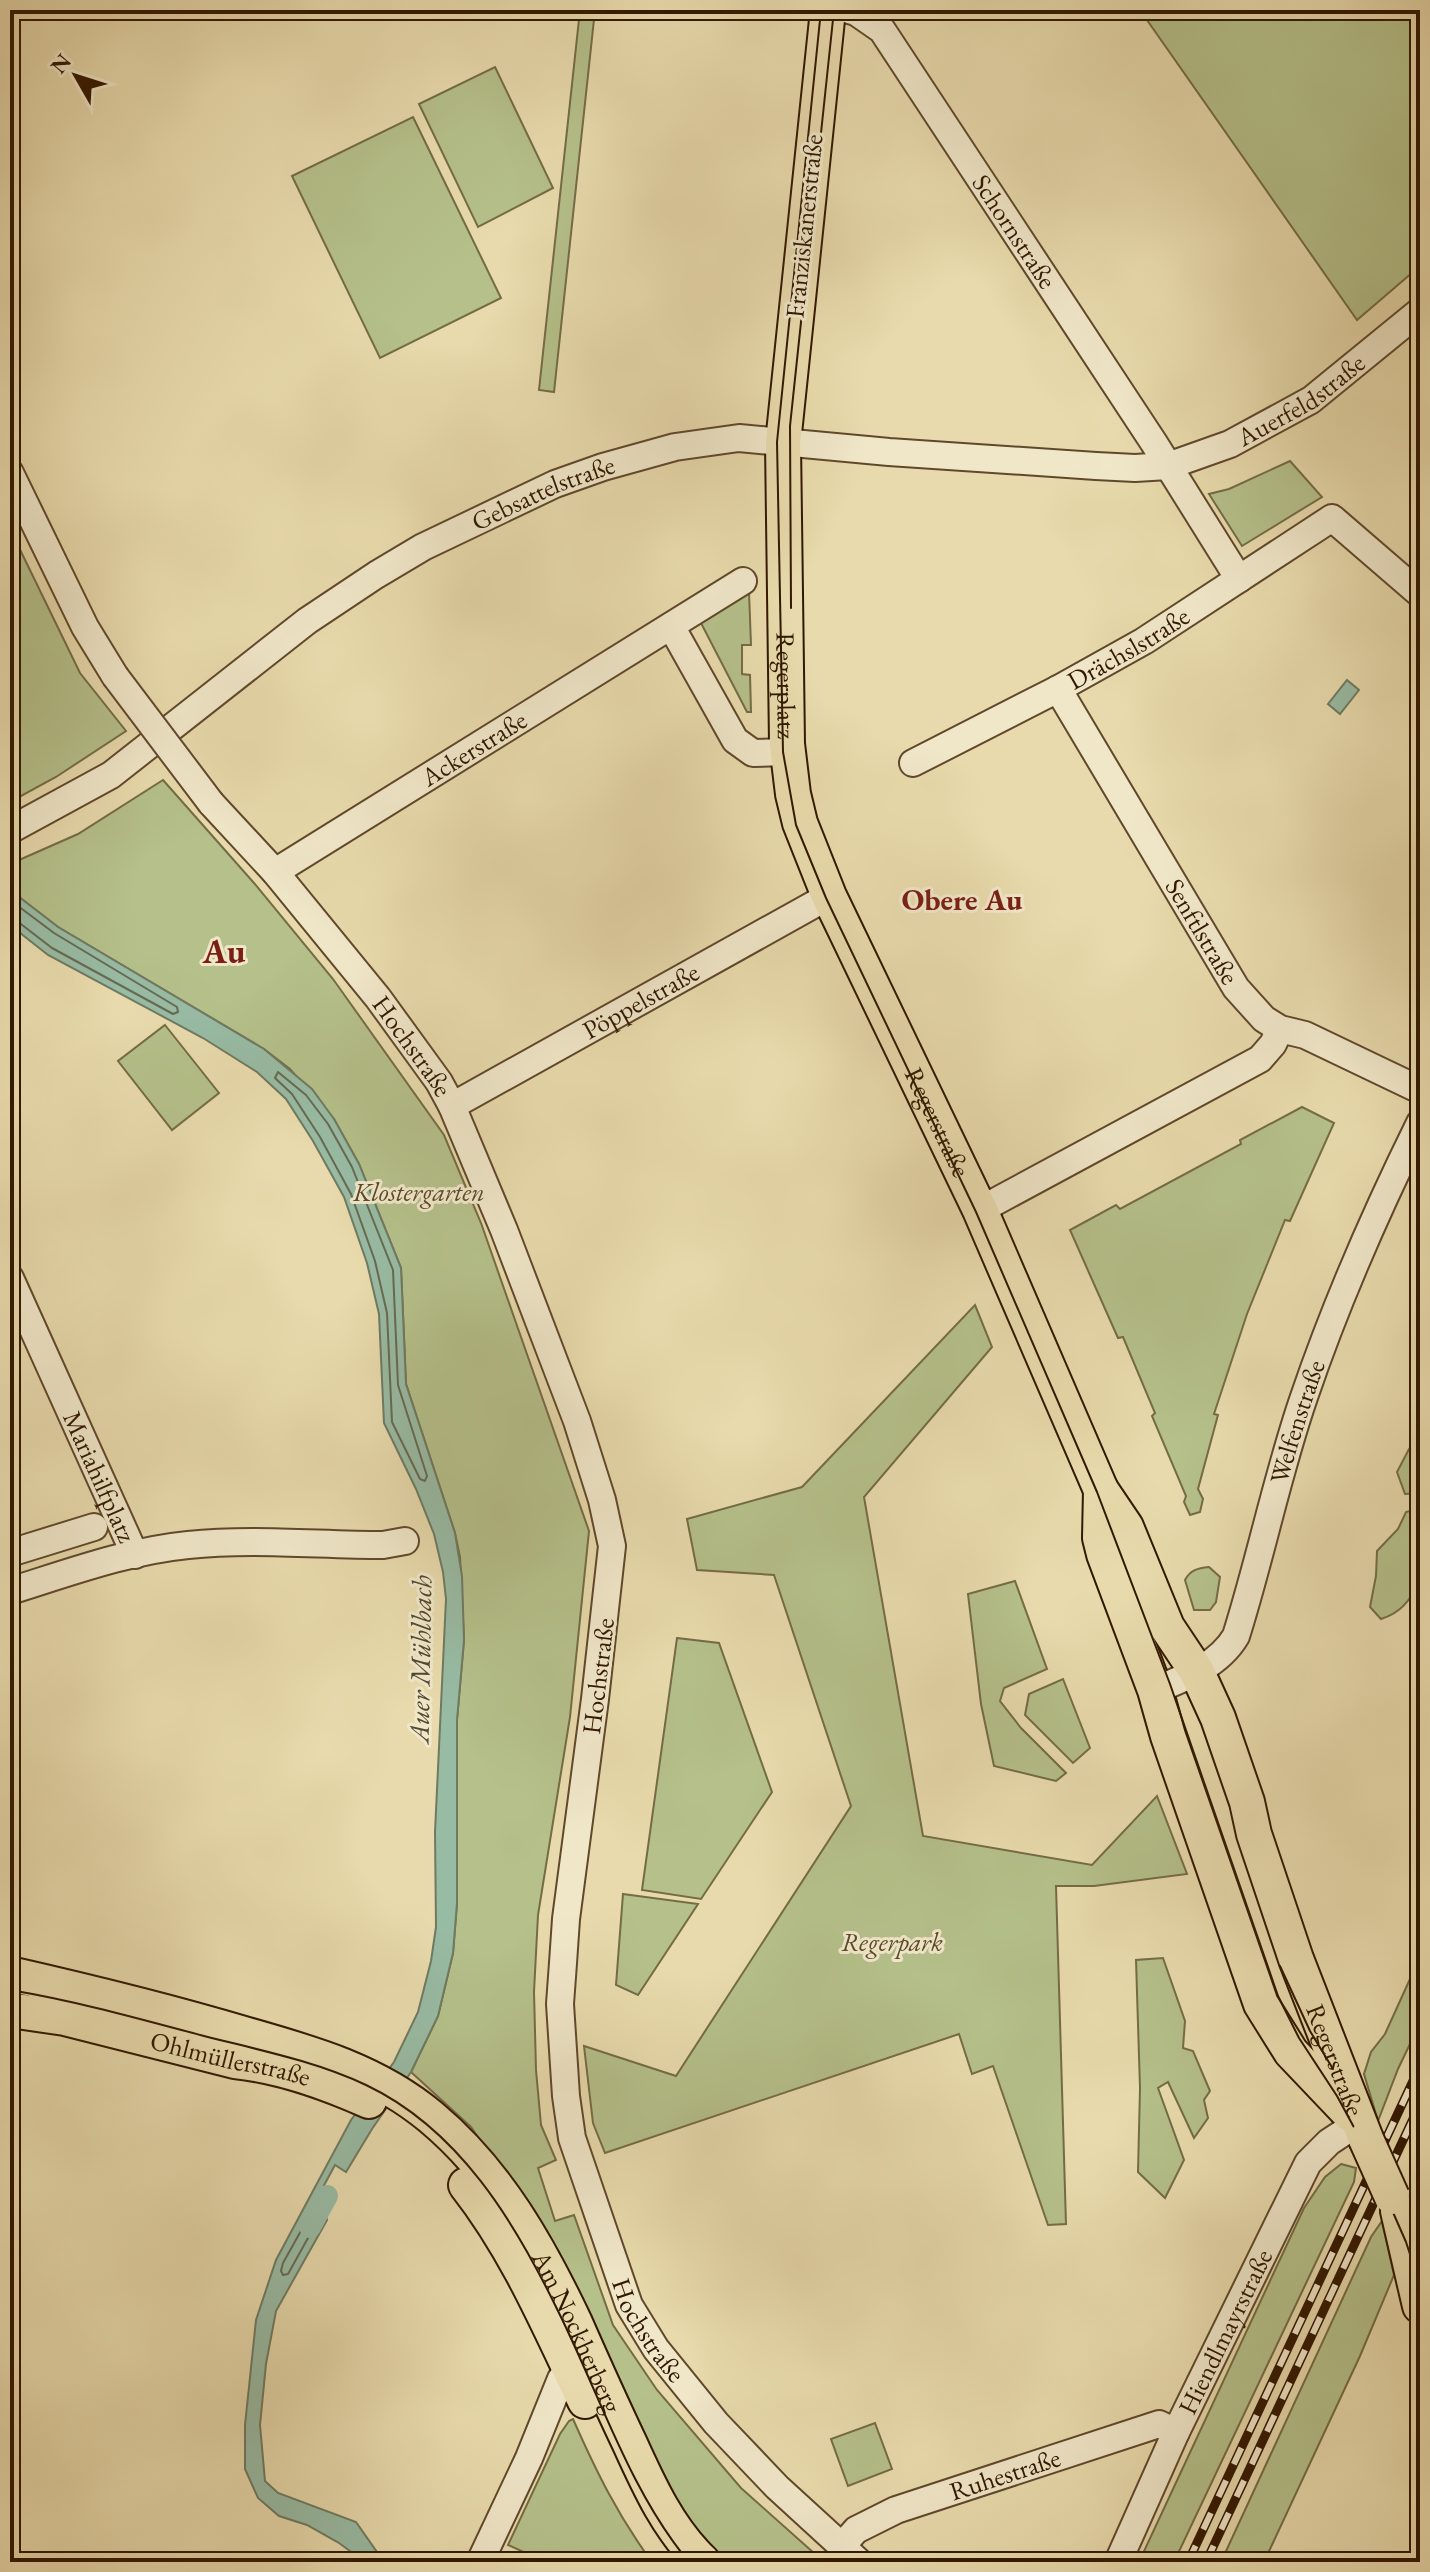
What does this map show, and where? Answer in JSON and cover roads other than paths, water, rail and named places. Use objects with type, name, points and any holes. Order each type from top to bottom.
[{"type":"main road","name":"Franziskanerstraße","points":[[783,443],[828,10]]},
{"type":"main road","name":"Regerplatz","points":[[783,443],[788,752]]},
{"type":"main road","name":"Regerstraße","points":[[788,752],[800,823],[829,896],[980,1210],[1101,1490],[1126,1527],[1167,1627],[1197,1672],[1218,1718],[1296,1959],[1362,2131]]},
{"type":"main road","name":"Regerstraße","points":[[1101,1490],[1100,1538],[1104,1554],[1155,1690],[1261,2004],[1291,2052],[1362,2131]]},
{"type":"main road","name":"Ohlmüllerstraße","points":[[10,1974],[166,2012],[331,2059],[388,2086],[430,2132]]},
{"type":"main road","name":"Ohlmüllerstraße","points":[[10,2010],[65,2018],[235,2061],[264,2064],[370,2101],[402,2122],[430,2132]]},
{"type":"main road","points":[[1362,2131],[1420,2254]]},
{"type":"main road","name":"Am Nockherberg","points":[[430,2132],[509,2247],[630,2494],[648,2525],[676,2562]]},
{"type":"main road","name":"Am Nockherberg","points":[[430,2132],[458,2141],[484,2171],[530,2236],[567,2306],[660,2507],[703,2562]]},
{"type":"main road","points":[[1395,2204],[1420,2306]]},
{"type":"street","name":"Schornstraße","points":[[849,10],[882,30],[1239,579]]},
{"type":"street","name":"Auerfeldstraße","points":[[1168,466],[1230,444],[1311,400],[1420,311]]},
{"type":"street","name":"Gebsattelstraße","points":[[10,830],[111,775],[307,621],[401,560],[555,484],[603,467],[675,447],[739,438],[1135,468],[1168,466]]},
{"type":"street","name":"Hochstraße","points":[[10,473],[78,613],[110,668],[211,803],[275,872],[378,998],[439,1082],[504,1230],[577,1421],[602,1500],[612,1546],[566,1919],[560,2004],[572,2138],[629,2305],[656,2349],[716,2423],[777,2487],[850,2554]]},
{"type":"street","name":"Drächslstraße","points":[[913,763],[1144,641],[1332,518],[1420,594]]},
{"type":"street","points":[[671,626],[743,581]]},
{"type":"street","name":"Regerplatz","points":[[671,626],[735,740],[753,753],[788,752]]},
{"type":"street","name":"Ackerstraße","points":[[275,872],[671,626]]},
{"type":"street","name":"Senftlstraße","points":[[1058,689],[1236,988],[1264,1019],[1280,1029],[1305,1035],[1420,1090]]},
{"type":"street","name":"Pöppelstraße","points":[[452,1106],[829,896]]},
{"type":"street","points":[[980,1210],[1260,1059],[1273,1044],[1280,1029]]},
{"type":"street","name":"Welfenstraße","points":[[1155,1690],[1197,1672],[1230,1646],[1236,1636],[1287,1448],[1322,1346],[1359,1254],[1420,1123]]},
{"type":"street","name":"Mariahilfplatz","points":[[10,1278],[135,1555],[10,1591]]},
{"type":"street","points":[[10,1553],[94,1527]]},
{"type":"street","points":[[135,1555],[185,1545],[234,1542],[383,1545],[405,1541]]},
{"type":"street","name":"Hiendlmayrstraße","points":[[1118,2562],[1176,2432],[1308,2163],[1329,2142],[1362,2131]]},
{"type":"street","points":[[480,2562],[529,2458],[561,2379],[572,2374]]},
{"type":"street","name":"Ruhestraße","points":[[850,2554],[856,2530],[896,2510],[1159,2424],[1176,2432]]},
{"type":"water","points":[[1347,680],[1359,690],[1340,714],[1328,704]]},
{"type":"water","points":[[10,890],[58,927],[264,1049],[312,1089],[334,1119],[359,1164],[401,1268],[406,1384],[455,1533],[462,1576],[464,1640],[457,1720],[457,1903],[453,1953],[438,2016],[411,2072],[346,2172],[335,2165],[321,2191],[327,2220],[276,2311],[266,2364],[260,2425],[265,2481],[278,2493],[356,2522],[384,2562],[365,2562],[307,2525],[279,2516],[258,2498],[245,2469],[245,2425],[256,2320],[276,2260],[351,2120],[394,2062],[418,2012],[431,1961],[436,1927],[435,1832],[446,1599],[443,1572],[434,1534],[384,1423],[379,1314],[367,1263],[344,1197],[313,1141],[286,1099],[257,1072],[203,1038],[48,955],[10,925]]},
{"type":"waterway","name":"Auer Mühlbach","points":[[310,2227],[327,2196]]},
{"type":"tram line","points":[[821,10],[777,442],[783,752],[796,825],[826,898],[976,1212],[1097,1492],[1170,1684],[1278,1996],[1299,2038],[1337,2096],[1363,2144],[1406,2242],[1420,2285]]},
{"type":"tram line","points":[[791,608],[790,426],[834,10]]},
{"type":"tram line","points":[[1280,1966],[1310,2031],[1333,2069]]},
{"type":"tram line","points":[[10,1990],[108,2011],[307,2063],[366,2085],[429,2126],[481,2181],[523,2244],[573,2342],[632,2473],[649,2505],[689,2562]]},
{"type":"railway","points":[[1188,2562],[1420,2066]]},
{"type":"railway","points":[[1206,2562],[1420,2104]]},
{"type":"district","name":"Obere Au","points":[[962,899]]},
{"type":"district","name":"Au","points":[[224,951]]},
{"type":"park label","name":"Klostergarten","points":[[419,1192]]},
{"type":"park label","name":"Regerpark","points":[[892,1942]]}]
